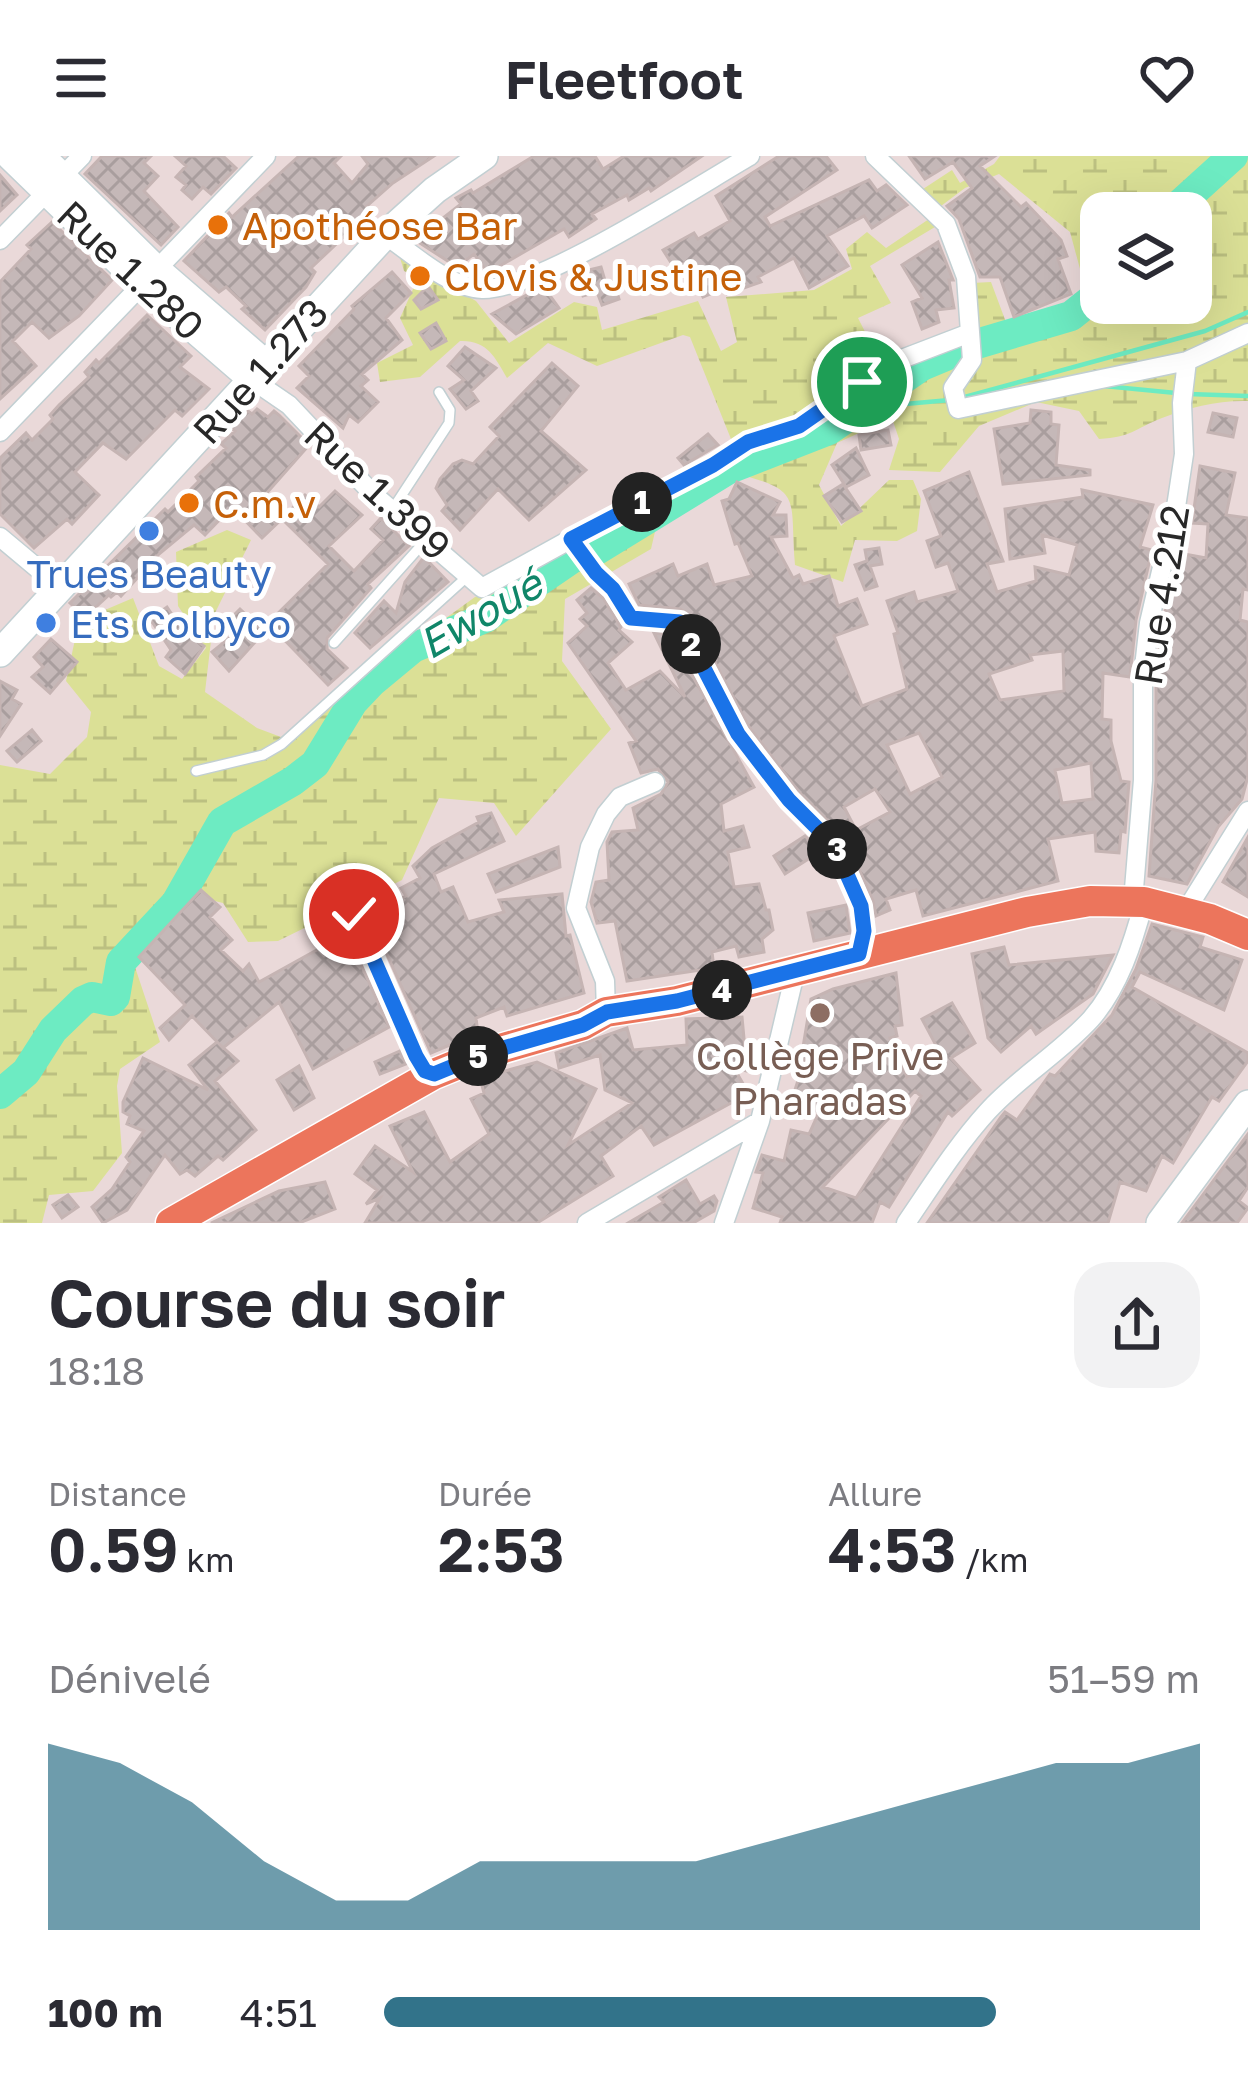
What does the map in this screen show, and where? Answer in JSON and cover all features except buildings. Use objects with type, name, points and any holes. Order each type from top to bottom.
[{"type":"main road","name":"Rue 1.280","points":[[10,156],[64,175]]},
{"type":"main road","name":"Rue 1.280","points":[[41,156],[64,175],[150,277],[261,374]]},
{"type":"main road","name":"Rue 1.273","points":[[0,653],[385,235],[435,190],[484,156]]},
{"type":"main road","points":[[171,1223],[434,1074],[483,1054],[583,1025],[607,1012],[795,974],[1060,905],[1138,901],[1248,935]]},
{"type":"main road","points":[[1160,1223],[1248,1104]]},
{"type":"street","points":[[0,432],[266,156]]},
{"type":"street","points":[[385,235],[459,283],[482,290],[506,286],[583,253],[749,156]]},
{"type":"street","points":[[875,156],[946,224],[966,277],[972,360],[952,388],[958,409],[1187,362],[1248,334]]},
{"type":"street","points":[[0,240],[64,175]]},
{"type":"street","points":[[859,954],[864,931],[861,906],[834,845],[789,800],[738,734],[680,622],[631,618],[573,542],[748,442],[799,426],[894,362],[967,334]]},
{"type":"street","name":"Rue 4.212","points":[[906,1223],[986,1113],[1023,1075],[1074,1035],[1108,996],[1127,956],[1138,901],[1143,676],[1149,623],[1184,454],[1182,403],[1187,362]]},
{"type":"street","name":"Rue 1.280","points":[[261,374],[289,405]]},
{"type":"street","name":"Rue 1.399","points":[[289,405],[392,511],[482,588],[573,542]]},
{"type":"street","points":[[0,537],[61,588]]},
{"type":"street","points":[[607,1012],[605,981],[576,908],[590,847],[607,814],[620,796],[655,782]]},
{"type":"street","points":[[1185,912],[1248,811]]},
{"type":"street","points":[[354,914],[416,1056],[425,1071],[434,1074]]},
{"type":"street","points":[[724,1223],[760,1121],[795,974]]},
{"type":"street","points":[[587,1223],[760,1121]]},
{"type":"lane","points":[[392,511],[449,423],[450,410],[439,392]]},
{"type":"lane","points":[[334,643],[426,540]]},
{"type":"lane","points":[[196,771],[282,744],[469,575]]},
{"type":"green space","points":[[1000,156],[1248,156],[1248,401],[1194,408],[1126,434],[1099,439],[1079,411],[1036,402],[979,426],[940,472],[889,470],[899,439],[892,418],[837,443],[819,485],[841,526],[889,480],[913,480],[921,499],[917,531],[897,541],[855,540],[843,582],[795,565],[789,500],[773,485],[757,479],[734,473],[657,523],[651,549],[565,599],[562,661],[611,729],[516,836],[494,803],[439,798],[402,880],[278,941],[248,942],[223,903],[190,895],[132,958],[160,1042],[120,1069],[122,1153],[93,1191],[49,1195],[42,1223],[0,1223],[0,765],[50,774],[87,737],[91,712],[66,681],[79,621],[133,598],[159,666],[182,679],[206,648],[178,606],[176,552],[227,530],[251,540],[214,615],[205,692],[257,728],[281,737],[475,597],[496,590],[733,444],[690,337],[683,335],[597,366],[548,343],[507,378],[484,347],[460,341],[420,377],[380,382],[377,363],[413,345],[400,318],[418,278],[404,271],[400,258],[476,301],[509,343],[574,302],[597,307],[602,330],[698,301],[721,351],[737,342],[726,297],[814,290],[852,269],[846,249],[867,232],[886,248],[929,219],[920,191],[952,170],[960,183]],"holes":[[[999,174],[1070,232],[1080,269],[1080,192],[1212,192],[1212,324],[1080,324],[1080,295],[1066,305],[1007,325],[991,282],[972,283],[973,338],[885,371],[858,318],[891,303],[870,266],[945,221],[937,209],[965,188]]]},
{"type":"waterway","name":"Ewoué","points":[[1193,192],[1233,156]]},
{"type":"waterway","name":"Ewoué","points":[[0,1094],[26,1072],[53,1030],[83,1001],[115,997],[121,962],[176,903],[222,822],[315,764],[353,702],[413,648],[485,618],[577,555],[597,550],[729,469],[829,430],[922,366],[970,346],[1071,316],[1080,309]]},
{"type":"waterway","points":[[961,398],[1205,331],[1248,312]]},
{"type":"waterway","points":[[1104,386],[1176,393]]},
{"type":"waterway","points":[[1188,394],[1248,396]]},
{"type":"waterway","points":[[881,397],[905,404],[950,400]]},
{"type":"place","name":"Apothéose Bar","points":[[218,225]]},
{"type":"place","name":"Clovis & Justine","points":[[420,276]]},
{"type":"place","name":"C.m.v","points":[[189,503]]},
{"type":"place","name":"Trues Beauty","points":[[149,531]]},
{"type":"place","name":"Ets Colbyco","points":[[46,623]]},
{"type":"place","name":"Collège Prive Pharadas","points":[[820,1013]]},
{"type":"route","points":[[354,914],[416,1056],[425,1071],[434,1074],[483,1054],[583,1025],[607,1012],[795,974],[859,954],[864,931],[861,906],[834,845],[789,800],[738,734],[680,622],[631,618],[571,539],[748,442],[799,426],[862,382]]}]
